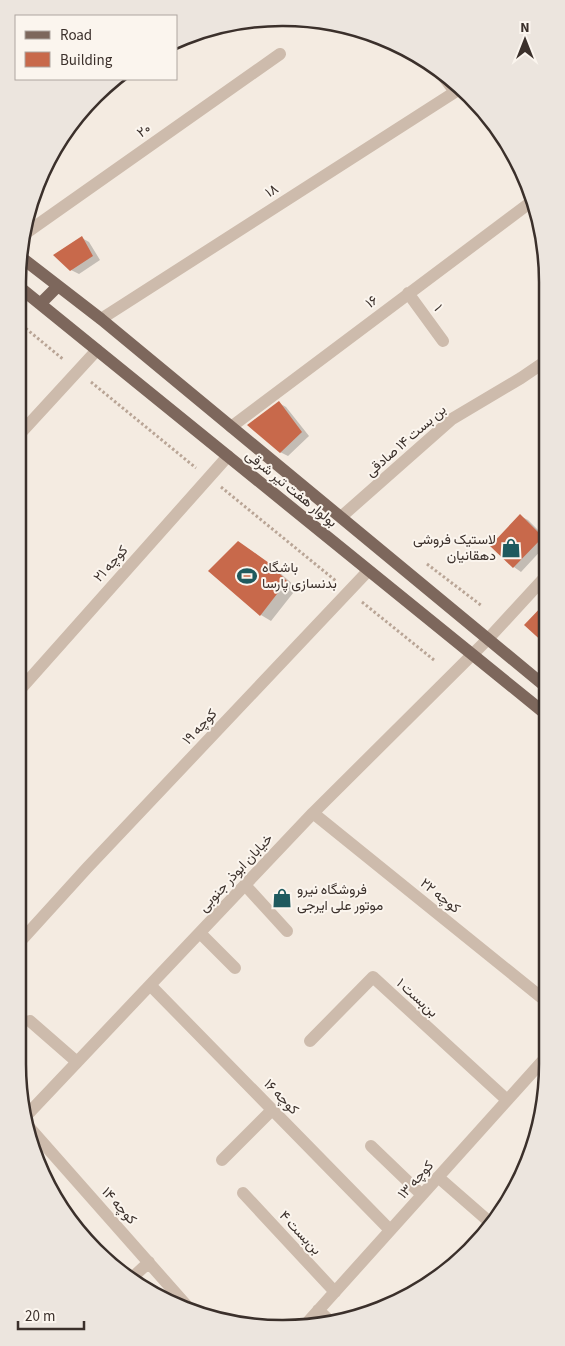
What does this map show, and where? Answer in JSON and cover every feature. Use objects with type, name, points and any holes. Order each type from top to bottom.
[{"type":"main road","name":"بولوار هفت تیر شرقی","points":[[27,262],[101,319],[539,681]]},
{"type":"main road","points":[[40,304],[58,286]]},
{"type":"main road","name":"بولوار هفت تیر شرقی","points":[[26,293],[539,710]]},
{"type":"street","name":"۲۰","points":[[32,229],[280,54]]},
{"type":"street","name":"۱۸","points":[[101,319],[454,92]]},
{"type":"street","name":"۱۶","points":[[231,427],[527,205]]},
{"type":"street","name":"۱","points":[[408,293],[443,341]]},
{"type":"street","points":[[26,427],[97,350]]},
{"type":"street","name":"بن بست ۱۴ صادقی","points":[[341,517],[452,419],[521,378],[539,365]]},
{"type":"street","name":"کوچه ۲۱","points":[[26,683],[228,456]]},
{"type":"street","name":"کوچه ۱۹","points":[[26,935],[368,571]]},
{"type":"street","name":"خیابان ابوذر جنوبی","points":[[31,1111],[313,813],[488,639],[539,584]]},
{"type":"street","name":"کوچه ۲۲","points":[[313,813],[539,996]]},
{"type":"street","points":[[245,885],[287,931]]},
{"type":"street","points":[[200,933],[235,968]]},
{"type":"street","name":"بن‌بست ۱","points":[[310,1041],[372,977],[507,1100]]},
{"type":"street","name":"کوچه ۱۶","points":[[150,985],[390,1230]]},
{"type":"street","points":[[30,1020],[77,1062]]},
{"type":"street","name":"کوچه ۱۳","points":[[311,1318],[539,1066]]},
{"type":"street","points":[[222,1160],[272,1110]]},
{"type":"street","name":"کوچه ۱۴","points":[[37,1136],[182,1299]]},
{"type":"street","points":[[371,1146],[422,1195]]},
{"type":"street","points":[[438,1177],[486,1219]]},
{"type":"street","name":"بن‌بست ۴","points":[[244,1194],[335,1292]]},
{"type":"street","points":[[136,1274],[149,1262]]},
{"type":"street","points":[[318,1310],[325,1316]]},
{"type":"path","points":[[26,329],[434,660]]},
{"type":"building","points":[[82,236],[93,256],[70,271],[53,255]]},
{"type":"building","points":[[279,401],[302,432],[280,453],[247,425]]},
{"type":"building","name":"لاستیک فروشی دهقانیان","points":[[520,514],[539,533],[539,541],[513,568],[490,546]]},
{"type":"building","name":"باشگاه بدنسازی پارسا","points":[[238,541],[269,563],[287,581],[260,616],[208,571]]},
{"type":"building","points":[[539,609],[539,639],[524,625]]},
{"type":"place","name":"لاستیک فروشی دهقانیان","points":[[511,548]]},
{"type":"place","name":"باشگاه بدنسازی پارسا","points":[[247,576]]},
{"type":"place","name":"فروشگاه نیرو موتور علی ایرجی","points":[[282,898]]}]
